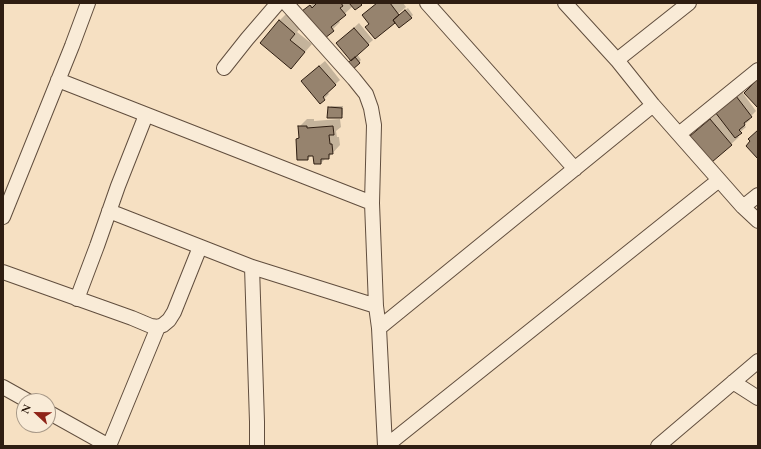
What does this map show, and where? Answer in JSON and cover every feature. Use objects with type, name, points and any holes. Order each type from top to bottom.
[{"type":"street","points":[[3,217],[88,3]]},
{"type":"street","points":[[224,68],[278,3]]},
{"type":"street","points":[[286,3],[354,78],[366,94],[371,108],[374,125],[372,203],[376,306],[379,328],[386,446]]},
{"type":"street","points":[[427,3],[575,169]]},
{"type":"street","points":[[565,3],[617,60],[653,105],[719,180],[743,207],[758,221]]},
{"type":"street","points":[[617,60],[689,3]]},
{"type":"street","points":[[679,134],[758,70]]},
{"type":"street","points":[[58,80],[372,203]]},
{"type":"street","points":[[379,328],[653,105]]},
{"type":"street","points":[[77,299],[118,186],[146,115]]},
{"type":"street","points":[[386,446],[719,180]]},
{"type":"street","points":[[743,207],[758,195]]},
{"type":"street","points":[[109,211],[252,267],[376,306]]},
{"type":"street","points":[[3,272],[151,326],[158,327],[169,320],[174,312],[200,246]]},
{"type":"street","points":[[252,267],[257,446]]},
{"type":"street","points":[[56,416],[109,446],[158,327]]},
{"type":"street","points":[[658,446],[758,361]]},
{"type":"street","points":[[733,382],[758,398]]},
{"type":"street","points":[[3,387],[16,394]]},
{"type":"building","points":[[317,3],[341,3],[343,6],[340,8],[346,15],[331,27],[334,31],[325,38],[302,11],[310,5],[312,8]]},
{"type":"building","points":[[349,3],[360,3],[362,5],[355,10]]},
{"type":"building","points":[[377,3],[390,3],[399,15],[393,20],[395,23],[375,39],[365,27],[369,24],[362,15]]},
{"type":"building","points":[[405,10],[412,18],[399,28],[393,20]]},
{"type":"building","points":[[279,20],[295,34],[290,40],[305,52],[291,69],[260,43]]},
{"type":"building","points":[[354,28],[369,45],[351,61],[336,43]]},
{"type":"building","points":[[355,57],[360,63],[352,70],[346,64]]},
{"type":"building","points":[[319,66],[336,85],[323,97],[325,100],[320,104],[301,81]]},
{"type":"building","points":[[758,79],[758,108],[744,93]]},
{"type":"building","points":[[736,96],[752,117],[744,123],[745,125],[739,130],[742,133],[735,138],[715,112]]},
{"type":"building","points":[[328,107],[342,108],[342,118],[327,118]]},
{"type":"building","points":[[710,119],[732,145],[712,162],[690,136]]},
{"type":"building","points":[[298,126],[307,126],[307,128],[333,126],[334,135],[329,135],[333,154],[329,154],[329,159],[321,159],[321,164],[314,164],[313,156],[308,156],[308,160],[297,160],[296,139],[299,138]]},
{"type":"building","points":[[758,130],[758,159],[746,146],[750,141],[748,139]]}]
